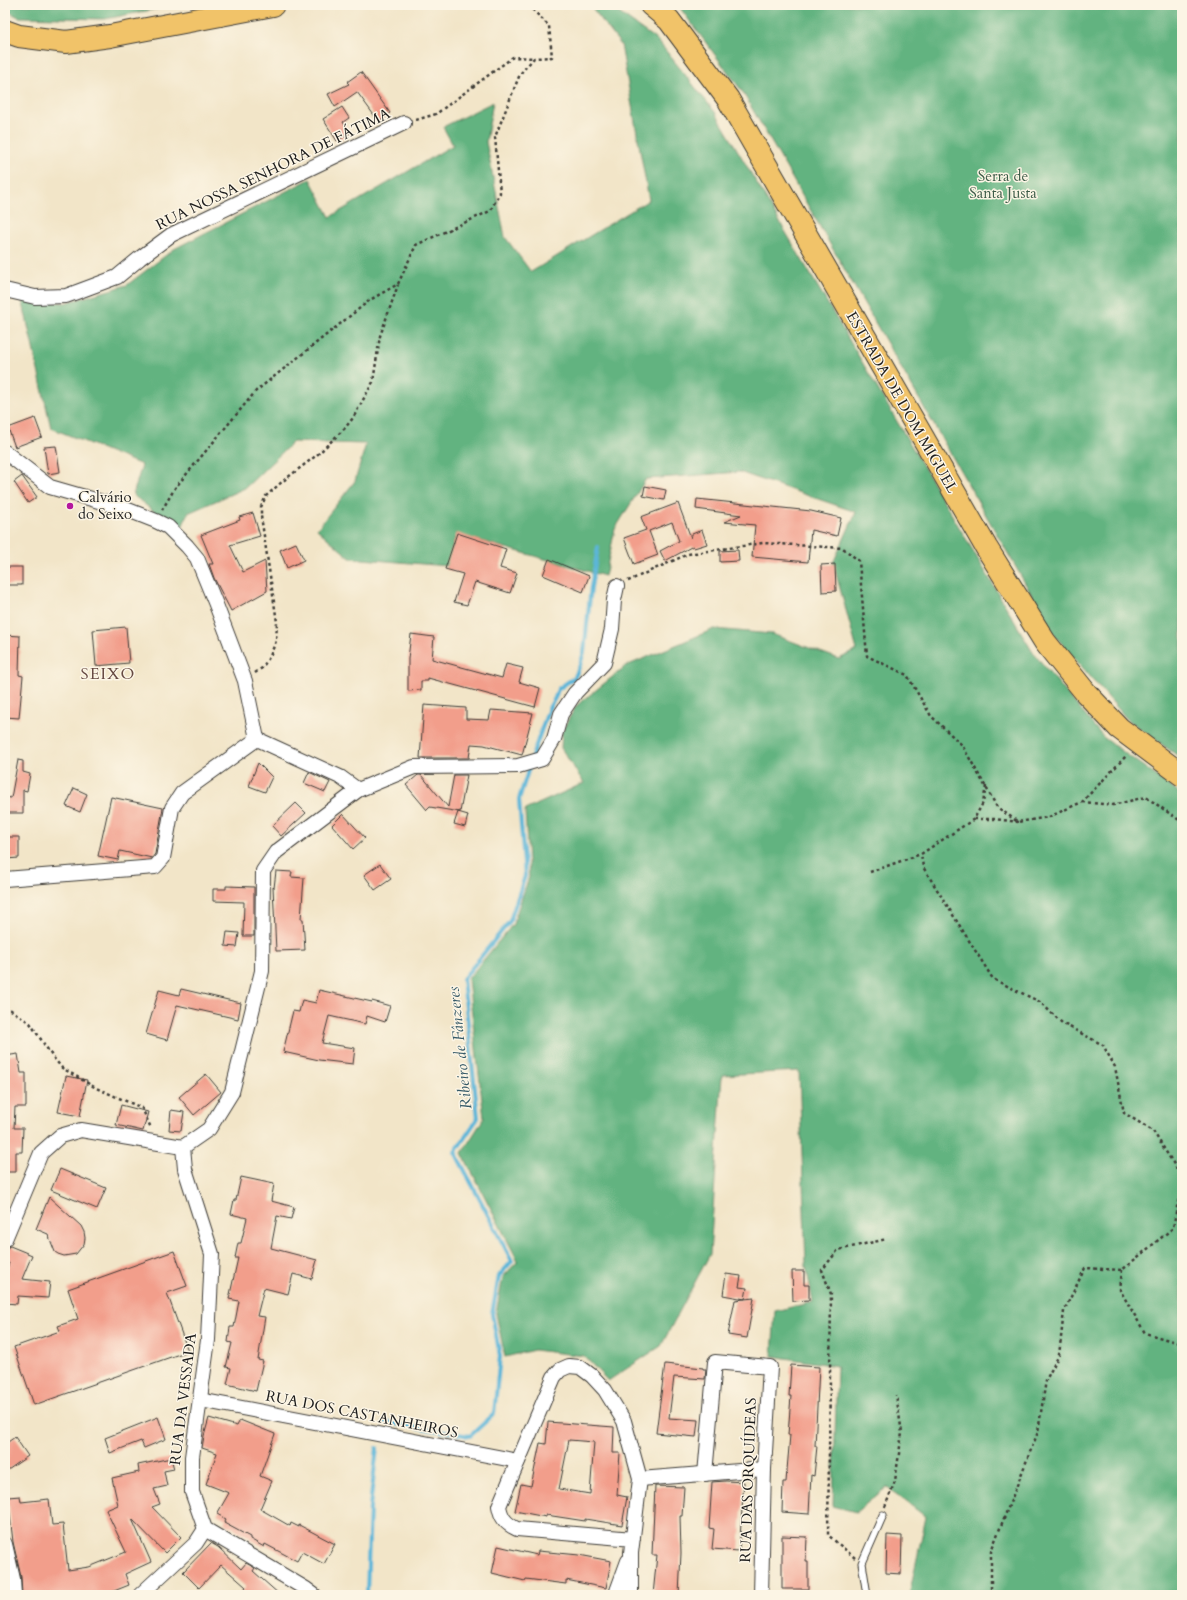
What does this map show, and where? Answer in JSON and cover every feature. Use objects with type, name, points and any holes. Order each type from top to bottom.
[{"type":"main road","points":[[5,31],[19,36],[66,42],[110,36],[273,5]]},
{"type":"main road","name":"ESTRADA DE DOM MIGUEL","points":[[651,5],[670,20],[728,99],[986,547],[1045,642],[1086,693],[1119,728],[1182,775]]},
{"type":"street","name":"RUA NOSSA SENHORA DE FÁTIMA","points":[[5,290],[35,297],[66,296],[118,277],[140,258],[171,235],[404,123]]},
{"type":"street","points":[[5,452],[50,487],[123,508],[156,521],[168,527],[187,546],[197,558],[245,681],[258,739]]},
{"type":"street","points":[[5,1239],[41,1153],[60,1136],[81,1130],[183,1147],[209,1129],[232,1092],[262,971],[263,871],[276,852],[358,790],[414,767],[518,766],[542,759],[554,739],[561,714],[575,694],[604,662],[612,629],[614,600],[617,586]]},
{"type":"street","points":[[258,739],[340,777],[358,790]]},
{"type":"street","points":[[5,879],[154,867],[163,858],[172,808],[182,792],[258,739]]},
{"type":"street","name":"RUA DA VESSADA","points":[[183,1147],[185,1169],[212,1254],[208,1340],[192,1457],[192,1492],[205,1529]]},
{"type":"street","name":"RUA DAS ORQUÍDEAS","points":[[705,1474],[715,1362],[770,1367],[764,1469],[761,1595]]},
{"type":"street","points":[[631,1595],[631,1553],[633,1539],[640,1479],[624,1421],[605,1390],[592,1376],[580,1367],[569,1366],[560,1370],[554,1377],[499,1506],[501,1515],[509,1526],[517,1530],[633,1539]]},
{"type":"street","name":"RUA DOS CASTANHEIROS","points":[[200,1400],[518,1461]]},
{"type":"street","points":[[640,1479],[764,1469]]},
{"type":"street","points":[[140,1595],[196,1543],[205,1529],[306,1588],[314,1595]]},
{"type":"street","points":[[5,1544],[14,1579],[14,1595]]},
{"type":"street","points":[[617,1595],[617,1591],[631,1553]]},
{"type":"lane","points":[[867,1595],[862,1563],[883,1514]]},
{"type":"path","points":[[404,123],[436,114],[513,57],[552,57],[549,26],[528,5]]},
{"type":"path","points":[[245,681],[262,668],[270,656],[276,641],[277,622],[261,516],[261,507],[266,496],[317,455],[345,428],[353,418],[373,382],[380,336],[398,284],[416,245],[490,212],[500,192],[495,137],[520,74],[534,58]]},
{"type":"path","points":[[156,521],[175,488],[256,391],[370,300],[398,284]]},
{"type":"path","points":[[617,586],[688,554],[763,543],[843,548],[859,561],[868,656],[907,676],[931,716],[962,745],[997,807],[1018,822]]},
{"type":"path","points":[[974,819],[995,819],[1018,822],[1049,818],[1082,802],[1138,743]]},
{"type":"path","points":[[870,872],[921,854],[974,819],[983,803],[986,786]]},
{"type":"path","points":[[1082,802],[1113,805],[1146,797],[1182,822]]},
{"type":"path","points":[[921,854],[923,866],[993,979],[1040,1002],[1062,1023],[1103,1045],[1115,1067],[1124,1113],[1153,1131],[1182,1177]]},
{"type":"path","points":[[5,1006],[30,1023],[62,1068],[96,1088],[142,1108],[158,1143]]},
{"type":"path","points":[[991,1595],[990,1551],[1038,1432],[1046,1380],[1059,1355],[1064,1311],[1085,1268],[1122,1270],[1173,1228],[1182,1181]]},
{"type":"path","points":[[862,1563],[828,1536],[831,1294],[822,1270],[838,1250],[887,1238]]},
{"type":"path","points":[[1122,1270],[1120,1290],[1145,1333],[1179,1343],[1182,1346]]},
{"type":"path","points":[[883,1514],[895,1481],[902,1433],[896,1395]]},
{"type":"green space","points":[[5,5],[177,5],[105,19],[19,17],[5,10]]},
{"type":"green space","points":[[590,5],[608,5],[658,41],[715,112],[1032,651],[1103,737],[1182,795],[1182,1595],[909,1595],[926,1517],[887,1487],[856,1512],[833,1506],[837,1366],[772,1356],[775,1311],[813,1302],[806,1266],[799,1071],[722,1075],[710,1254],[661,1346],[608,1381],[584,1356],[534,1350],[505,1357],[496,1313],[503,1277],[518,1261],[462,1153],[484,1118],[468,979],[513,924],[529,877],[525,810],[584,783],[561,748],[562,731],[576,706],[626,666],[714,629],[772,634],[839,659],[857,650],[833,563],[856,512],[739,472],[646,479],[615,529],[605,576],[456,534],[447,566],[350,558],[317,529],[355,481],[366,444],[293,442],[245,488],[188,513],[180,532],[133,495],[142,465],[51,428],[22,299],[65,303],[127,285],[174,249],[310,179],[330,217],[453,145],[443,127],[493,102],[486,142],[505,237],[531,272],[649,200],[621,45]]},
{"type":"green space","name":"Serra de Santa Justa","points":[[676,5],[1182,5],[1182,759],[1127,719],[1056,637],[742,91],[680,8]]},
{"type":"building","points":[[361,72],[390,113],[379,122],[357,92],[335,107],[328,94],[349,84],[347,82]]},
{"type":"building","points":[[342,107],[349,118],[343,122],[350,133],[337,141],[323,119]]},
{"type":"building","points":[[35,418],[42,437],[15,447],[8,428]]},
{"type":"building","points":[[56,446],[60,472],[48,474],[44,447]]},
{"type":"building","points":[[22,476],[37,497],[28,503],[14,482]]},
{"type":"building","points":[[645,486],[666,490],[664,500],[643,496]]},
{"type":"building","points":[[697,499],[811,511],[841,518],[837,536],[811,530],[808,562],[752,557],[755,525],[724,522],[741,515],[696,509]]},
{"type":"building","points":[[678,503],[691,538],[692,534],[702,530],[707,544],[694,548],[693,546],[665,561],[660,551],[679,541],[672,522],[649,531],[658,555],[634,564],[624,538],[646,530],[641,517]]},
{"type":"building","points":[[253,513],[260,536],[230,545],[243,572],[265,561],[267,591],[231,611],[214,578],[209,564],[213,564],[201,535],[240,520],[239,517]]},
{"type":"building","points":[[457,533],[506,549],[500,568],[517,573],[510,593],[475,582],[467,605],[454,602],[463,574],[445,569]]},
{"type":"building","points":[[296,543],[304,560],[287,568],[280,550]]},
{"type":"building","points":[[738,550],[739,561],[720,562],[720,551]]},
{"type":"building","points":[[549,559],[589,576],[583,592],[543,575]]},
{"type":"building","points":[[835,564],[836,591],[822,592],[821,565]]},
{"type":"building","points":[[5,567],[22,567],[22,585],[5,585]]},
{"type":"building","points":[[126,627],[129,663],[96,666],[93,630]]},
{"type":"building","points":[[411,634],[434,637],[432,659],[502,678],[506,664],[523,668],[519,682],[540,688],[535,707],[428,678],[428,681],[421,681],[421,690],[408,691],[408,659]]},
{"type":"building","points":[[5,635],[20,636],[19,675],[23,676],[19,718],[5,717]]},
{"type":"building","points":[[424,705],[466,708],[466,719],[489,720],[491,710],[533,713],[522,755],[484,745],[471,744],[469,758],[420,758]]},
{"type":"building","points":[[18,760],[23,761],[23,772],[30,774],[27,791],[23,790],[23,813],[5,813],[5,797],[11,798]]},
{"type":"building","points":[[258,763],[272,777],[265,792],[249,786]]},
{"type":"building","points":[[309,772],[330,782],[325,792],[304,783]]},
{"type":"building","points":[[418,775],[421,775],[448,807],[454,775],[467,775],[460,812],[430,807],[427,810],[406,785]]},
{"type":"building","points":[[74,788],[87,794],[80,812],[66,806]]},
{"type":"building","points":[[111,797],[163,808],[155,854],[152,858],[120,851],[118,860],[98,856]]},
{"type":"building","points":[[296,803],[306,813],[281,836],[272,826]]},
{"type":"building","points":[[458,812],[468,815],[465,827],[454,824]]},
{"type":"building","points":[[343,814],[365,838],[353,849],[332,825]]},
{"type":"building","points":[[5,837],[19,837],[19,858],[6,859]]},
{"type":"building","points":[[380,864],[391,879],[375,890],[364,875]]},
{"type":"building","points":[[276,871],[292,872],[291,877],[304,878],[301,919],[303,919],[305,950],[276,951],[273,887],[274,888]]},
{"type":"building","points":[[226,886],[254,887],[254,936],[243,936],[244,902],[213,901],[213,889],[226,889]]},
{"type":"building","points":[[227,932],[239,933],[237,947],[225,946]]},
{"type":"building","points":[[181,989],[241,1003],[238,1019],[177,1005],[167,1040],[146,1034],[159,990],[179,995]]},
{"type":"building","points":[[319,990],[390,1006],[385,1022],[367,1016],[365,1024],[329,1016],[322,1043],[355,1048],[353,1064],[319,1060],[283,1052],[293,1011],[299,1012],[302,1000],[316,1003]]},
{"type":"building","points":[[18,1054],[21,1073],[26,1073],[26,1107],[15,1107],[14,1128],[23,1128],[22,1152],[16,1152],[16,1172],[5,1172],[5,1056]]},
{"type":"building","points":[[206,1074],[221,1092],[194,1115],[179,1097]]},
{"type":"building","points":[[66,1076],[87,1080],[80,1116],[58,1112]]},
{"type":"building","points":[[121,1105],[148,1112],[143,1131],[116,1125]]},
{"type":"building","points":[[171,1110],[184,1112],[181,1131],[169,1130]]},
{"type":"building","points":[[60,1169],[106,1188],[97,1209],[51,1190]]},
{"type":"building","points":[[241,1177],[274,1184],[271,1201],[294,1207],[291,1219],[277,1216],[271,1248],[317,1260],[312,1279],[293,1274],[288,1294],[264,1288],[257,1316],[265,1317],[258,1360],[263,1361],[256,1391],[227,1384],[231,1368],[226,1367],[232,1343],[228,1342],[230,1327],[234,1327],[239,1301],[229,1299],[238,1258],[235,1258],[238,1243],[241,1243],[247,1218],[231,1214]]},
{"type":"building","points":[[49,1197],[81,1226],[84,1232],[84,1244],[76,1254],[64,1256],[58,1254],[55,1252],[48,1234],[36,1229]]},
{"type":"building","points":[[10,1246],[32,1255],[22,1279],[50,1282],[48,1298],[18,1296],[17,1304],[5,1303],[5,1274],[9,1263],[5,1262],[5,1254]]},
{"type":"building","points":[[174,1251],[187,1286],[167,1293],[188,1351],[34,1405],[14,1347],[60,1331],[58,1326],[78,1319],[68,1289]]},
{"type":"building","points":[[792,1271],[804,1271],[804,1285],[809,1285],[809,1300],[793,1301]]},
{"type":"building","points":[[726,1274],[741,1276],[739,1287],[747,1288],[745,1299],[723,1295]]},
{"type":"building","points":[[754,1298],[747,1338],[728,1335],[735,1300]]},
{"type":"building","points":[[665,1364],[706,1369],[705,1379],[674,1377],[669,1418],[698,1420],[696,1437],[656,1433]]},
{"type":"building","points":[[791,1365],[819,1367],[815,1446],[817,1446],[814,1476],[811,1475],[809,1514],[782,1512],[783,1482],[786,1482],[790,1435],[788,1435],[791,1396],[789,1396]]},
{"type":"building","points":[[158,1417],[166,1439],[144,1448],[141,1441],[110,1453],[105,1438]]},
{"type":"building","points":[[209,1418],[237,1426],[240,1420],[275,1434],[260,1476],[272,1481],[260,1509],[290,1526],[291,1523],[299,1527],[299,1525],[335,1544],[324,1564],[302,1552],[297,1561],[265,1544],[264,1547],[250,1539],[250,1537],[224,1523],[226,1519],[217,1514],[229,1493],[206,1484],[217,1453],[202,1448]]},
{"type":"building","points":[[548,1422],[614,1427],[613,1453],[620,1453],[617,1495],[627,1497],[622,1525],[585,1519],[585,1521],[546,1515],[546,1517],[515,1511],[521,1484],[531,1486],[540,1443],[546,1444]],"holes":[[[569,1440],[594,1442],[590,1494],[559,1489]]]},
{"type":"building","points":[[15,1437],[28,1456],[5,1472],[5,1444]]},
{"type":"building","points":[[171,1458],[174,1469],[164,1471],[167,1486],[154,1489],[160,1504],[152,1507],[181,1537],[165,1553],[132,1519],[151,1562],[125,1574],[129,1585],[104,1595],[22,1595],[21,1577],[13,1542],[8,1497],[20,1496],[21,1502],[49,1499],[52,1525],[63,1524],[68,1570],[89,1567],[126,1552],[106,1510],[118,1505],[112,1478],[139,1472],[138,1465]]},
{"type":"building","points":[[712,1482],[744,1482],[739,1551],[712,1549],[714,1529],[709,1528]]},
{"type":"building","points":[[655,1486],[684,1487],[682,1516],[680,1516],[681,1553],[679,1595],[653,1595],[657,1555],[652,1555]]},
{"type":"building","points":[[887,1535],[902,1536],[901,1574],[886,1573]]},
{"type":"building","points":[[782,1536],[807,1537],[806,1561],[808,1561],[808,1589],[782,1589]]},
{"type":"building","points":[[211,1543],[218,1547],[241,1569],[246,1563],[255,1568],[253,1571],[280,1595],[239,1595],[246,1587],[221,1565],[199,1588],[183,1572]]},
{"type":"building","points":[[498,1546],[537,1555],[538,1551],[579,1555],[611,1561],[606,1588],[566,1580],[566,1584],[526,1579],[525,1581],[492,1573]]},
{"type":"waterway","name":"Ribeiro de Fânzeres","points":[[532,757],[549,708],[558,689],[575,677],[580,665],[584,652],[591,587],[598,547]]},
{"type":"waterway","name":"Ribeiro de Fânzeres","points":[[384,1422],[470,1436],[494,1414],[500,1356],[492,1314],[499,1276],[512,1261],[455,1152],[478,1118],[463,979],[510,921],[525,876],[519,799],[529,768]]},
{"type":"waterway","name":"Ribeiro de Fânzeres","points":[[367,1595],[370,1506],[377,1448]]},
{"type":"place","name":"Calvário do Seixo","points":[[70,506]]},
{"type":"district","name":"SEIXO","points":[[108,673]]}]
